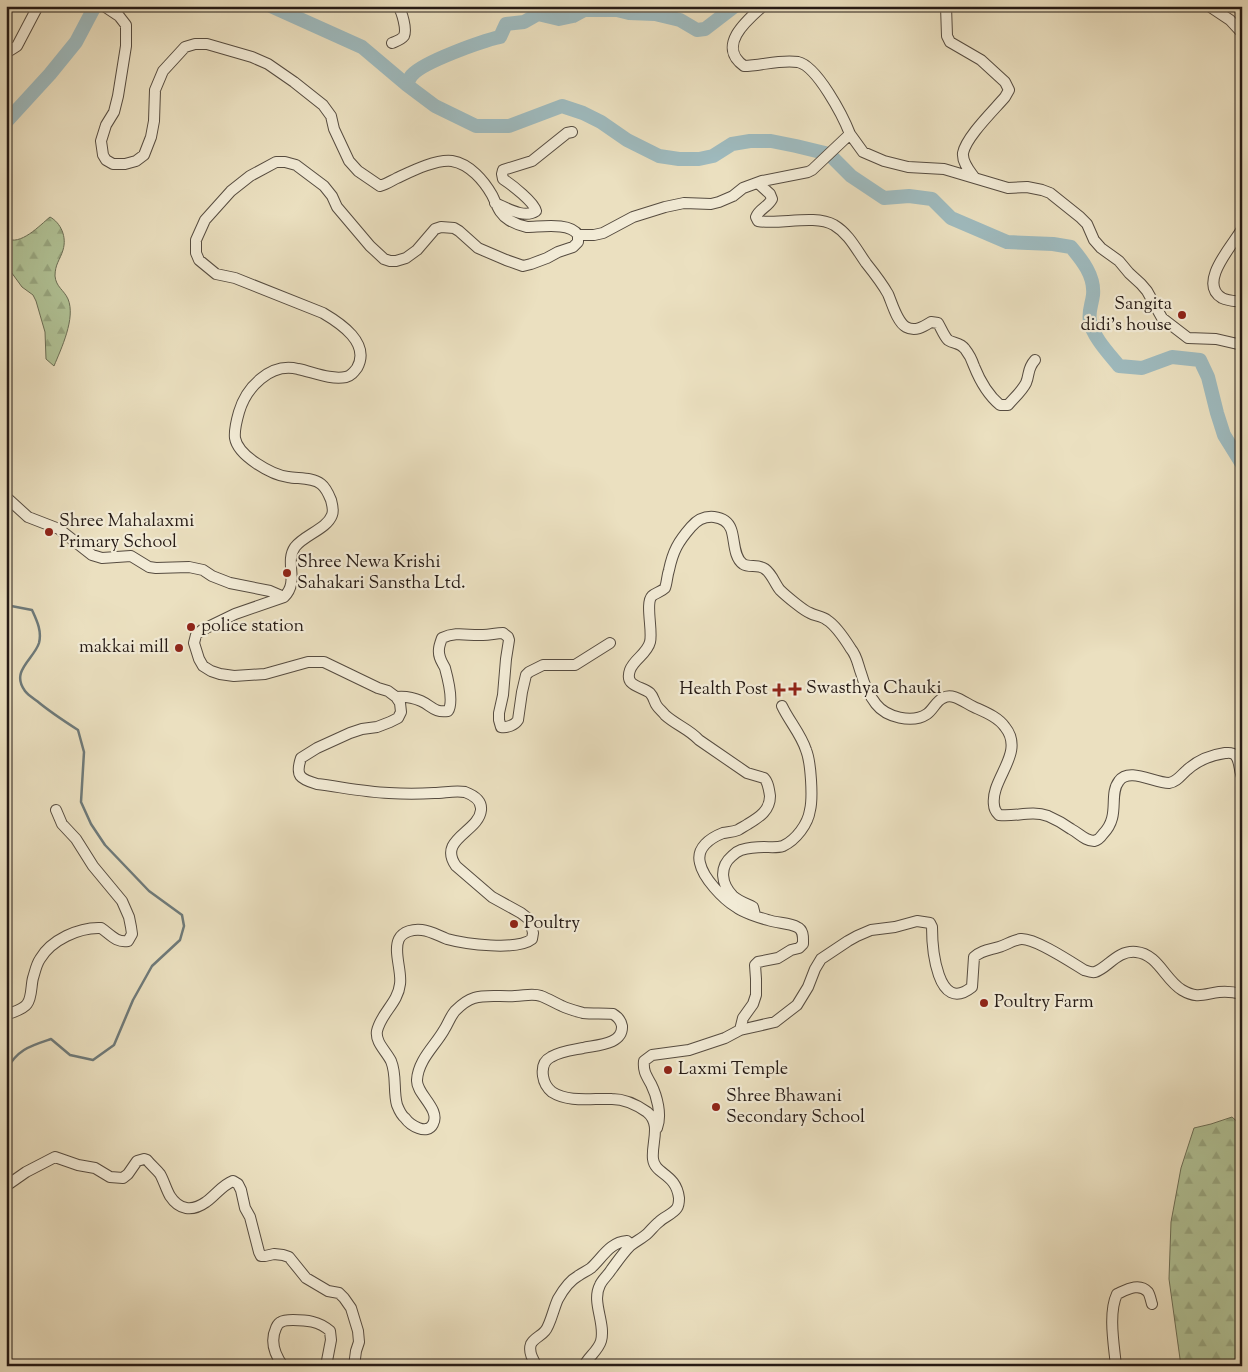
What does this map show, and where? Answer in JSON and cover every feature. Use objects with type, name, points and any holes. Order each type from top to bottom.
[{"type":"street","points":[[6,53],[17,46],[38,6]]},
{"type":"street","points":[[392,42],[399,41],[405,32],[402,13],[398,6]]},
{"type":"street","points":[[763,6],[735,36],[733,53],[736,59],[744,66],[785,62],[798,62],[804,65],[817,77],[832,98],[850,134],[863,152],[884,162],[908,167],[944,169],[1008,188],[1027,187],[1050,193],[1080,217],[1101,248],[1119,261],[1141,284],[1162,318],[1188,338],[1216,339],[1242,345]]},
{"type":"street","points":[[946,6],[947,36],[950,42],[981,60],[1005,82],[1009,90],[967,143],[963,154],[966,166],[974,178]]},
{"type":"street","points":[[1209,6],[1230,20],[1242,33]]},
{"type":"street","points":[[107,8],[120,16],[126,25],[126,46],[118,96],[114,112],[106,125],[101,141],[103,155],[106,160],[113,164],[125,164],[136,161],[144,154],[151,137],[154,121],[155,90],[163,71],[185,47],[195,44],[207,44],[252,57],[268,64],[323,105],[331,116],[334,129],[349,161],[358,171],[380,186],[438,162],[451,161],[463,164],[484,182],[498,210],[512,222],[526,227],[554,226],[573,229],[578,235],[578,242],[573,247],[523,266],[478,248],[454,228],[441,227],[436,229],[417,250],[406,258],[390,261],[384,259],[370,246],[337,207],[332,196],[324,186],[296,165],[276,162],[250,176],[231,191],[204,220],[199,230],[196,240],[196,253],[199,260],[216,274],[235,278],[323,312],[348,330],[358,344],[360,350],[359,364],[355,372],[348,376],[334,378],[296,368],[276,370],[256,382],[244,398],[237,420],[235,438],[239,448],[254,462],[276,474],[322,484],[331,499],[332,515],[299,543],[293,551],[291,558],[293,578],[289,592],[284,597],[235,614],[202,630],[196,635],[194,643],[198,659],[203,666],[220,674],[234,676],[265,674],[308,662],[324,662],[388,691],[396,697],[400,704],[401,712],[398,718],[377,727],[350,733],[301,758],[298,772],[306,781],[362,791],[406,794],[463,792],[478,799],[482,807],[477,822],[452,846],[450,852],[451,859],[456,866],[492,897],[530,920],[533,932],[532,939],[528,942],[508,946],[470,943],[422,930],[406,932],[398,939],[400,987],[397,998],[381,1021],[377,1032],[378,1041],[394,1068],[396,1101],[402,1116],[408,1122],[420,1129],[433,1125],[435,1117],[428,1100],[421,1092],[417,1078],[430,1050],[455,1012],[474,998],[529,994],[584,1013],[613,1014],[622,1023],[621,1033],[616,1039],[604,1045],[564,1051],[549,1057],[542,1069],[544,1080],[553,1093],[562,1096],[583,1099],[613,1099],[634,1104],[648,1113],[653,1119],[655,1136],[654,1162],[656,1167],[671,1178],[676,1186],[679,1200],[675,1210],[660,1220],[648,1233],[631,1245],[599,1286],[597,1304],[601,1341],[584,1366]]},
{"type":"street","points":[[495,203],[523,214],[536,211],[532,203],[504,179],[503,170],[532,161],[567,133],[572,132]]},
{"type":"street","points":[[578,235],[603,233],[633,217],[665,207],[684,203],[710,204],[719,202],[733,196],[743,188],[808,172],[850,134]]},
{"type":"street","points":[[758,183],[770,194],[772,199],[757,214],[758,221],[825,221],[835,226],[844,233],[875,273],[906,328],[920,329],[931,322],[938,323],[946,338],[964,347],[985,389],[1000,405],[1008,405],[1016,396],[1025,384],[1030,367],[1035,360]]},
{"type":"street","points":[[1242,229],[1214,274],[1217,292],[1223,298],[1242,302]]},
{"type":"street","points":[[6,497],[28,517],[58,529],[92,555],[102,558],[131,556],[149,567],[156,568],[189,567],[203,570],[230,584],[270,591],[284,597]]},
{"type":"street","points":[[740,1030],[743,1018],[753,1004],[756,995],[755,966],[758,962],[778,958],[798,948],[803,944],[802,932],[798,927],[765,920],[737,908],[719,893],[703,871],[699,855],[701,847],[711,840],[722,834],[739,830],[763,814],[769,804],[770,795],[766,780],[743,771],[694,734],[676,724],[656,706],[649,692],[632,684],[629,679],[630,670],[646,651],[650,641],[650,612],[648,603],[651,597],[665,588],[674,550],[680,540],[695,522],[702,518],[717,517],[728,522],[732,530],[737,555],[741,562],[745,565],[758,566],[765,569],[780,590],[808,613],[826,618],[831,622],[852,650],[858,662],[864,683],[876,704],[885,712],[909,719],[922,717],[928,714],[943,698],[948,696],[983,710],[1004,724],[1011,741],[1011,754],[995,794],[994,806],[999,815],[1007,816],[1027,812],[1048,816],[1072,829],[1082,837],[1093,841],[1098,840],[1107,830],[1114,812],[1115,788],[1123,776],[1142,776],[1154,781],[1173,782],[1204,759],[1217,754],[1233,753],[1236,756],[1242,777]]},
{"type":"street","points":[[396,697],[406,696],[420,701],[436,711],[448,711],[451,706],[451,700],[439,654],[442,638],[450,634],[480,636],[503,633],[509,640],[499,720],[501,727],[505,728],[516,723],[518,720],[523,685],[529,672],[543,665],[575,665],[580,660],[610,643]]},
{"type":"street","points":[[755,915],[753,907],[738,900],[728,890],[723,880],[722,872],[725,863],[739,850],[783,846],[797,836],[810,811],[809,760],[806,749],[782,706]]},
{"type":"street","points":[[6,1015],[25,1007],[29,1002],[31,986],[39,960],[48,948],[86,928],[100,928],[114,939],[122,942],[128,941],[132,934],[129,918],[122,901],[97,872],[76,839],[62,824],[56,810]]},
{"type":"street","points":[[655,1136],[659,1124],[658,1114],[655,1094],[645,1074],[644,1061],[652,1055],[689,1050],[725,1038],[740,1030],[775,1022],[797,1005],[821,959],[848,941],[871,930],[895,927],[917,921],[930,923],[937,970],[947,989],[953,993],[964,993],[972,987],[974,957],[980,952],[1020,939],[1039,943],[1090,972],[1096,972],[1115,958],[1126,953],[1136,952],[1144,954],[1156,962],[1174,984],[1183,991],[1193,995],[1202,996],[1226,991],[1242,994]]},
{"type":"street","points":[[6,1186],[26,1172],[55,1157],[78,1165],[96,1168],[110,1177],[116,1178],[123,1178],[128,1174],[137,1161],[147,1160],[161,1175],[169,1195],[182,1208],[189,1209],[197,1208],[216,1195],[222,1187],[233,1181],[238,1184],[241,1190],[245,1208],[250,1217],[258,1252],[261,1256],[274,1254],[289,1257],[306,1278],[328,1291],[339,1293],[351,1308],[358,1331],[359,1342],[354,1366]]},
{"type":"street","points":[[537,1366],[530,1352],[531,1344],[545,1331],[556,1302],[567,1285],[592,1267],[612,1246],[622,1241],[627,1241],[631,1245]]},
{"type":"street","points":[[1116,1366],[1113,1303],[1117,1294],[1134,1287],[1140,1288],[1148,1292],[1152,1304]]},
{"type":"street","points":[[283,1366],[276,1351],[273,1335],[281,1321],[301,1320],[316,1323],[330,1331],[331,1340],[326,1366]]},
{"type":"green space","points":[[50,217],[57,223],[64,235],[64,245],[55,276],[57,283],[68,299],[70,307],[67,333],[54,366],[46,359],[45,332],[36,301],[33,295],[22,287],[6,265],[6,238],[17,240],[30,234]]},
{"type":"green space","points":[[1232,1117],[1242,1126],[1242,1366],[1181,1366],[1169,1279],[1171,1222],[1181,1168],[1194,1128]]},
{"type":"waterway","points":[[6,122],[50,74],[76,42],[95,6]]},
{"type":"waterway","points":[[271,6],[362,47],[435,106],[476,126],[509,126],[562,106],[601,122],[627,140],[659,156],[699,159],[713,156],[732,144],[750,141],[771,141],[796,146],[829,154],[851,176],[884,198],[909,196],[932,199],[951,218],[1007,242],[1053,244],[1071,247],[1090,275],[1093,288],[1089,314],[1091,327],[1106,351],[1119,366],[1142,368],[1172,357],[1200,360],[1208,377],[1224,435],[1242,464]]},
{"type":"waterway","points":[[407,85],[412,75],[428,64],[467,47],[500,37],[506,24],[524,22],[538,14],[559,19],[573,16],[584,10],[617,10],[629,13],[655,14],[680,20],[697,30],[705,29],[735,6]]},
{"type":"waterway","points":[[6,605],[32,610],[37,622],[40,634],[39,643],[24,666],[20,677],[21,684],[29,695],[78,730],[84,752],[81,802],[91,824],[105,845],[149,891],[182,915],[184,926],[180,940],[152,966],[133,1000],[114,1045],[93,1060],[70,1055],[51,1039],[25,1049],[15,1057],[6,1070]]},
{"type":"place","name":"Sangita didi's house","points":[[1182,315]]},
{"type":"place","name":"Shree Mahalaxmi Primary School","points":[[49,532]]},
{"type":"place","name":"Shree Newa Krishi Sahakari Sanstha Ltd.","points":[[287,573]]},
{"type":"place","name":"police station","points":[[191,627]]},
{"type":"place","name":"makkai mill","points":[[179,648]]},
{"type":"place","name":"Swasthya Chauki","points":[[795,689]]},
{"type":"place","name":"Health Post","points":[[779,690]]},
{"type":"place","name":"Poultry","points":[[514,924]]},
{"type":"place","name":"Poultry Farm","points":[[984,1003]]},
{"type":"place","name":"Laxmi Temple","points":[[668,1070]]},
{"type":"place","name":"Shree Bhawani Secondary School","points":[[716,1107]]}]
